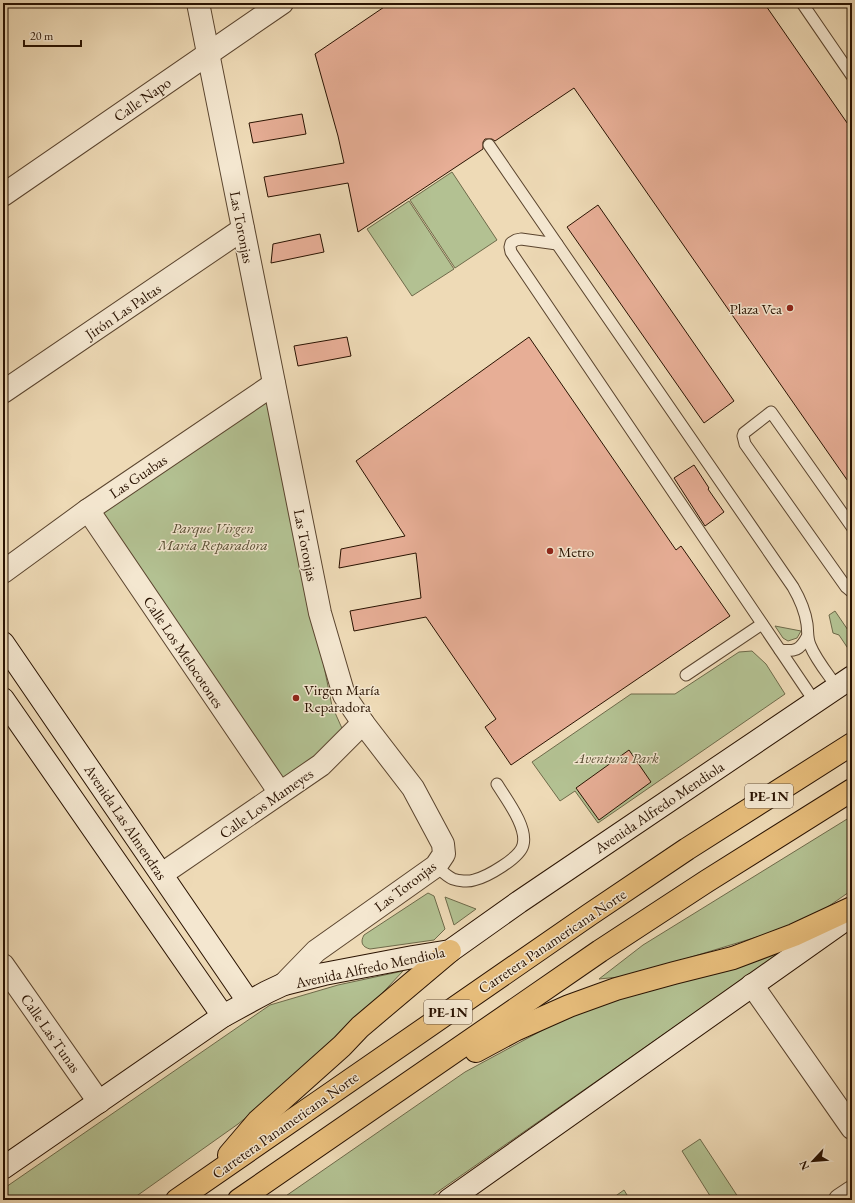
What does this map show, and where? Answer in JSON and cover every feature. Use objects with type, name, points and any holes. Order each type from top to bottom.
[{"type":"highway","name":"Carretera Panamericana Norte","points":[[177,1200],[687,849],[852,744]]},
{"type":"highway","name":"PE-1N","points":[[239,1200],[600,951],[707,881],[852,790]]},
{"type":"highway","points":[[386,1098],[515,1030],[569,1006],[616,989],[733,958],[794,934],[852,908]]},
{"type":"highway","points":[[210,1177],[258,1121],[342,1046],[360,1027],[450,951]]},
{"type":"street","name":"Las Toronjas","points":[[198,3],[320,613],[344,695],[363,723],[413,788],[444,844],[444,854],[436,866],[316,951],[284,984]]},
{"type":"street","name":"Calle Napo","points":[[3,195],[282,3]]},
{"type":"street","name":"Jirón Las Paltas","points":[[3,392],[243,229]]},
{"type":"street","name":"Las Guabas","points":[[3,572],[88,510],[274,384]]},
{"type":"street","name":"Calle Los Melocotones","points":[[88,510],[280,793]]},
{"type":"street","name":"Avenida Las Almendras","points":[[3,643],[248,1001]]},
{"type":"street","name":"Avenida Alfredo Mendiola","points":[[3,1168],[223,1016],[248,1001],[284,984],[324,974],[450,951],[519,902],[845,682]]},
{"type":"street","name":"Avenida Las Almendras","points":[[3,699],[223,1016]]},
{"type":"street","name":"Calle Los Mameyes","points":[[162,874],[321,765],[363,723]]},
{"type":"street","points":[[449,1200],[852,915]]},
{"type":"street","name":"Calle Las Tunas","points":[[3,965],[99,1102]]},
{"type":"street","points":[[752,985],[852,1128]]},
{"type":"street","points":[[840,1200],[852,1192]]},
{"type":"lane","points":[[802,3],[852,76]]},
{"type":"lane","points":[[489,145],[793,587],[805,612],[807,637],[810,646],[816,655],[845,682]]},
{"type":"lane","points":[[557,244],[521,239],[511,243],[510,247],[511,252],[815,702]]},
{"type":"lane","points":[[852,527],[771,412],[744,432],[743,436],[745,444],[846,587],[852,592]]},
{"type":"lane","points":[[686,675],[762,624]]},
{"type":"lane","points":[[780,650],[790,651],[798,649],[807,637]]},
{"type":"lane","points":[[436,866],[453,879],[473,881],[509,862],[519,853],[524,845],[520,820],[497,784]]},
{"type":"green space","points":[[452,172],[497,240],[455,268],[410,200]]},
{"type":"green space","points":[[409,201],[454,269],[412,296],[367,229]]},
{"type":"green space","name":"Parque Virgen María Reparadora","points":[[269,394],[332,706],[345,735],[280,782],[98,513]]},
{"type":"green space","points":[[835,611],[852,636],[852,648],[849,650],[839,635],[833,633],[829,615]]},
{"type":"green space","points":[[775,626],[801,631],[797,638],[788,641],[783,638]]},
{"type":"green space","name":"Aventura Park","points":[[752,651],[766,664],[785,694],[598,823],[575,791],[560,801],[532,762],[631,694],[675,694],[739,652]]},
{"type":"green space","points":[[852,816],[852,890],[806,922],[629,976],[599,979],[643,945]]},
{"type":"green space","points":[[428,893],[434,896],[445,929],[434,940],[370,949],[362,944],[364,935]]},
{"type":"green space","points":[[445,897],[476,909],[454,925]]},
{"type":"green space","points":[[809,933],[426,1200],[280,1200],[465,1072],[565,1018]]},
{"type":"green space","points":[[403,971],[328,1051],[238,1124],[131,1200],[3,1200],[3,1189],[270,1005],[338,985]]},
{"type":"green space","points":[[700,1139],[740,1200],[710,1200],[712,1199],[682,1151]]},
{"type":"green space","points":[[624,1190],[630,1200],[610,1200]]},
{"type":"building","points":[[390,3],[764,3],[852,130],[852,487],[574,88],[495,141],[492,139],[485,139],[483,142],[483,149],[358,232],[348,183],[268,197],[264,177],[344,163],[315,54]]},
{"type":"building","points":[[302,114],[306,134],[253,143],[249,123]]},
{"type":"building","points":[[598,205],[734,401],[704,423],[567,227]]},
{"type":"building","points":[[320,234],[324,252],[271,263],[273,244]]},
{"type":"building","points":[[347,337],[351,356],[298,366],[294,346]]},
{"type":"building","name":"Metro","points":[[529,337],[676,550],[681,546],[730,616],[511,765],[485,727],[496,719],[426,617],[354,631],[350,611],[421,598],[416,553],[339,568],[341,549],[405,536],[356,461]]},
{"type":"building","points":[[694,465],[724,512],[705,526],[674,478]]},
{"type":"building","points":[[629,750],[651,782],[599,820],[576,788]]},
{"type":"place","name":"Plaza Vea","points":[[790,308]]},
{"type":"place","name":"Metro","points":[[550,551]]},
{"type":"place","name":"Virgen María Reparadora","points":[[296,698]]}]
